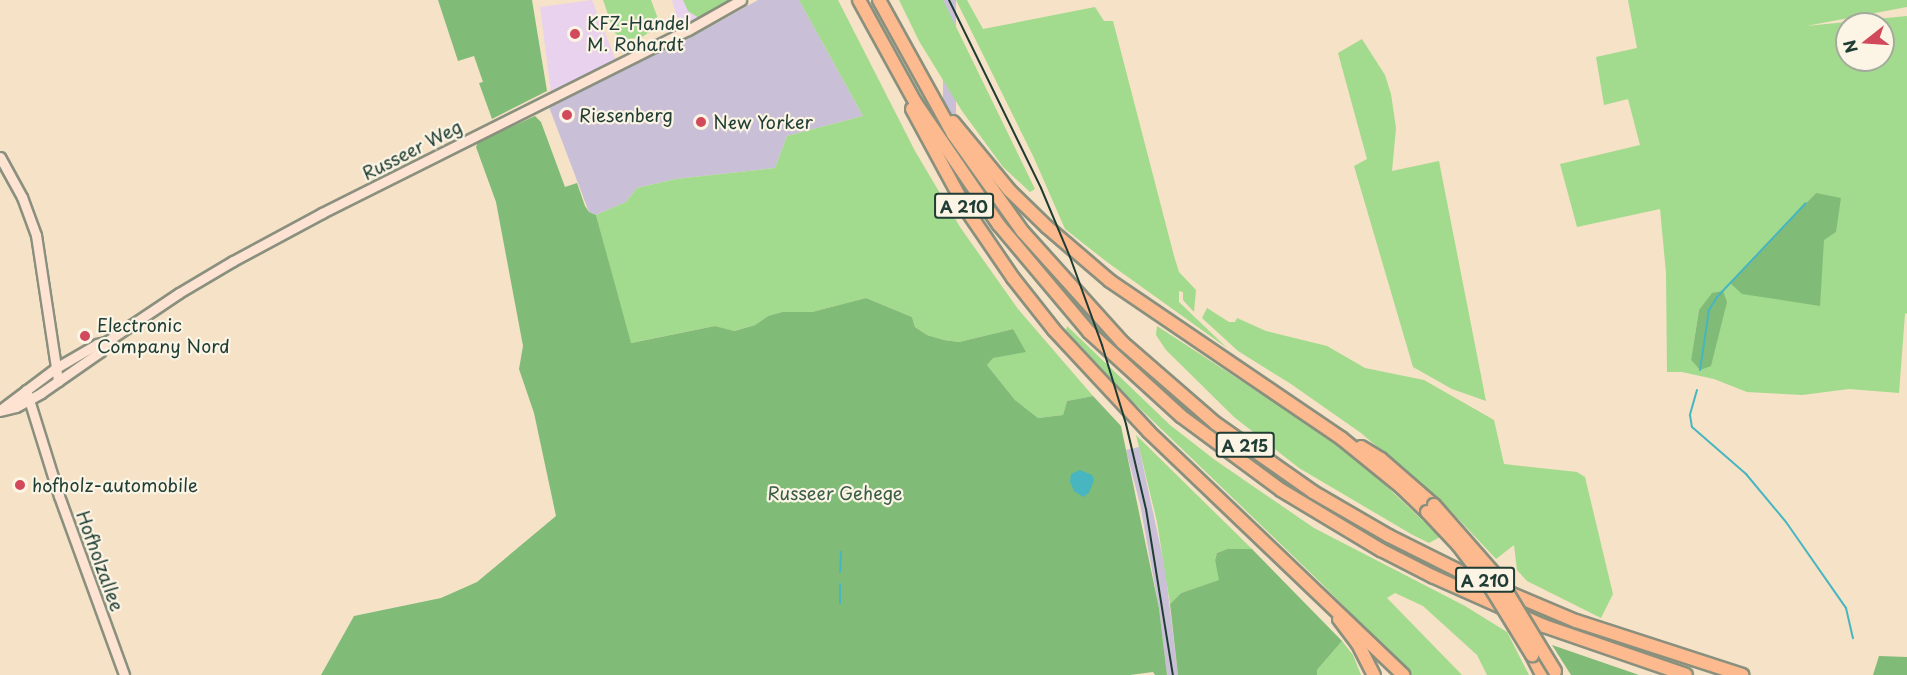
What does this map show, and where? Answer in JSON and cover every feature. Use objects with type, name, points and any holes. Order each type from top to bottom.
[{"type":"highway","name":"A 215","points":[[859,0],[896,69],[977,194],[1051,288],[1119,361],[1202,433],[1309,508],[1434,577],[1544,626],[1686,675]]},
{"type":"highway","name":"A 215","points":[[879,0],[915,70],[971,163],[1052,268],[1143,362],[1248,448],[1353,516],[1467,575],[1576,621],[1742,675]]},
{"type":"highway","name":"A 210","points":[[896,69],[925,136],[968,212],[1013,278],[1054,330],[1149,432],[1317,590],[1403,675]]},
{"type":"highway","name":"A 210","points":[[915,70],[990,167],[1047,227],[1079,255],[1130,296],[1278,393],[1341,438],[1376,454],[1430,508],[1491,588],[1542,675]]},
{"type":"highway","points":[[1430,508],[1499,579],[1556,673]]},
{"type":"highway","points":[[1317,590],[1358,644],[1374,675]]},
{"type":"street","name":"Russeer Weg","points":[[26,390],[56,368],[97,344],[106,342],[179,293],[286,232],[679,35],[741,0]]},
{"type":"street","points":[[0,157],[22,197],[36,235],[58,381]]},
{"type":"street","name":"Russeer Weg","points":[[29,400],[100,352],[106,342]]},
{"type":"street","points":[[0,410],[26,390]]},
{"type":"street","name":"Hofholzallee","points":[[26,390],[59,496],[124,675]]},
{"type":"street","points":[[0,410],[16,407],[29,400]]},
{"type":"shaded area","name":"KFZ-Handel M. Rohardt","points":[[592,0],[616,61],[551,92],[540,7]]},
{"type":"shaded area","points":[[672,0],[730,0],[680,29]]},
{"type":"shaded area","points":[[758,0],[799,0],[863,116],[787,136],[775,168],[676,179],[637,188],[626,202],[596,215],[589,212],[549,107],[702,31]]},
{"type":"shaded area","points":[[943,0],[956,0],[956,182],[943,182]]},
{"type":"shaded area","points":[[1139,447],[1165,568],[1178,675],[1167,675],[1159,608],[1140,504],[1126,450]]},
{"type":"green space","points":[[438,0],[532,0],[547,91],[492,119],[479,83],[483,82],[474,56],[458,61]]},
{"type":"green space","points":[[603,0],[651,0],[657,16],[657,27],[642,37],[623,40],[614,32]]},
{"type":"green space","points":[[683,0],[730,0],[699,18],[688,11]]},
{"type":"green space","points":[[799,0],[838,0],[915,151],[960,227],[1018,309],[1093,396],[1067,401],[1063,415],[1038,418],[1015,400],[987,365],[992,358],[1015,352],[1013,329],[959,342],[944,340],[927,335],[915,327],[912,317],[866,298],[812,312],[782,312],[768,316],[755,325],[733,331],[715,326],[630,343],[596,215],[626,202],[637,188],[676,179],[775,168],[787,136],[863,116]]},
{"type":"green space","points":[[899,0],[943,0],[1035,189],[1030,192],[1003,167],[962,111],[919,41]]},
{"type":"green space","points":[[956,0],[967,0],[983,29],[1095,7],[1104,21],[1113,21],[1174,256],[1179,272],[1196,290],[1194,312],[1183,300],[1183,292],[1179,291],[1179,302],[1227,348],[1065,229],[1034,158]]},
{"type":"green space","points":[[1628,0],[1907,0],[1907,7],[1880,12],[1835,12],[1835,21],[1806,26],[1835,23],[1835,72],[1895,72],[1895,17],[1907,16],[1907,313],[1905,314],[1899,393],[1849,389],[1802,395],[1747,392],[1714,379],[1682,372],[1667,372],[1666,273],[1660,209],[1577,227],[1560,164],[1640,145],[1628,99],[1604,105],[1596,57],[1637,48]],"holes":[[[1816,193],[1836,232],[1731,284]],[[1699,310],[1700,370],[1691,360]]]},
{"type":"green space","points":[[1362,39],[1385,75],[1391,94],[1396,128],[1392,171],[1439,161],[1486,401],[1452,389],[1413,367],[1354,166],[1367,159],[1338,53]]},
{"type":"green space","name":"Russeer Gehege","points":[[535,116],[541,122],[565,187],[577,183],[585,206],[589,212],[596,215],[631,343],[715,326],[734,331],[755,325],[768,316],[782,312],[812,312],[866,298],[912,317],[915,327],[927,335],[944,340],[959,342],[1013,329],[1026,352],[993,358],[987,365],[1015,400],[1038,418],[1063,415],[1067,401],[1093,396],[1121,426],[1159,608],[1167,675],[1155,675],[1153,672],[1130,675],[321,675],[354,616],[441,598],[477,582],[556,516],[534,413],[519,369],[523,346],[496,202],[476,147],[478,142]]},
{"type":"green space","points":[[1816,193],[1841,198],[1836,232],[1824,240],[1820,306],[1742,294],[1730,283]]},
{"type":"green space","points":[[1723,291],[1727,302],[1711,366],[1700,370],[1691,360],[1699,310],[1712,293]]},
{"type":"green space","points":[[1207,308],[1229,322],[1235,322],[1237,318],[1266,331],[1327,346],[1365,368],[1424,380],[1494,420],[1504,464],[1577,472],[1585,477],[1613,594],[1601,618],[1527,581],[1517,570],[1514,545],[1496,559],[1449,509],[1361,433],[1291,384],[1238,351],[1202,318]]},
{"type":"green space","points":[[1067,326],[1170,425],[1215,460],[1314,528],[1465,606],[1507,632],[1529,675],[1487,675],[1477,655],[1423,606],[1395,593],[1387,598],[1462,675],[1412,675],[1320,582],[1127,396],[1066,330]]},
{"type":"green space","points":[[1157,326],[1330,439],[1382,482],[1440,537],[1429,543],[1299,468],[1234,417],[1166,350],[1156,335]]},
{"type":"green space","points":[[1136,435],[1252,549],[1227,549],[1217,553],[1215,560],[1220,580],[1181,593],[1170,604],[1157,522]]},
{"type":"green space","points":[[1227,549],[1252,549],[1342,641],[1317,670],[1317,675],[1178,675],[1170,604],[1181,593],[1219,580],[1215,560],[1217,553]]},
{"type":"green space","points":[[1342,641],[1353,655],[1361,675],[1317,675],[1317,670]]},
{"type":"green space","points":[[1552,645],[1639,675],[1571,675]]},
{"type":"green space","points":[[1879,656],[1907,657],[1907,675],[1873,675]]},
{"type":"water","points":[[1080,470],[1092,475],[1094,480],[1089,493],[1083,497],[1074,491],[1070,482],[1071,474]]},
{"type":"waterway","points":[[1700,370],[1709,310],[1717,297],[1806,203]]},
{"type":"waterway","points":[[1697,390],[1690,415],[1692,427],[1746,474],[1786,522],[1846,608],[1853,638]]},
{"type":"waterway","points":[[840,572],[841,552]]},
{"type":"waterway","points":[[840,584],[840,603]]},
{"type":"railway","points":[[949,0],[1041,188],[1070,257],[1102,345],[1126,424],[1146,509],[1173,675]]},
{"type":"place","name":"KFZ-Handel M. Rohardt","points":[[575,34]]},
{"type":"place","name":"Riesenberg","points":[[567,115]]},
{"type":"place","name":"New Yorker","points":[[701,122]]},
{"type":"place","name":"Electronic Company Nord","points":[[85,336]]},
{"type":"place","name":"hofholz-automobile","points":[[20,485]]}]
